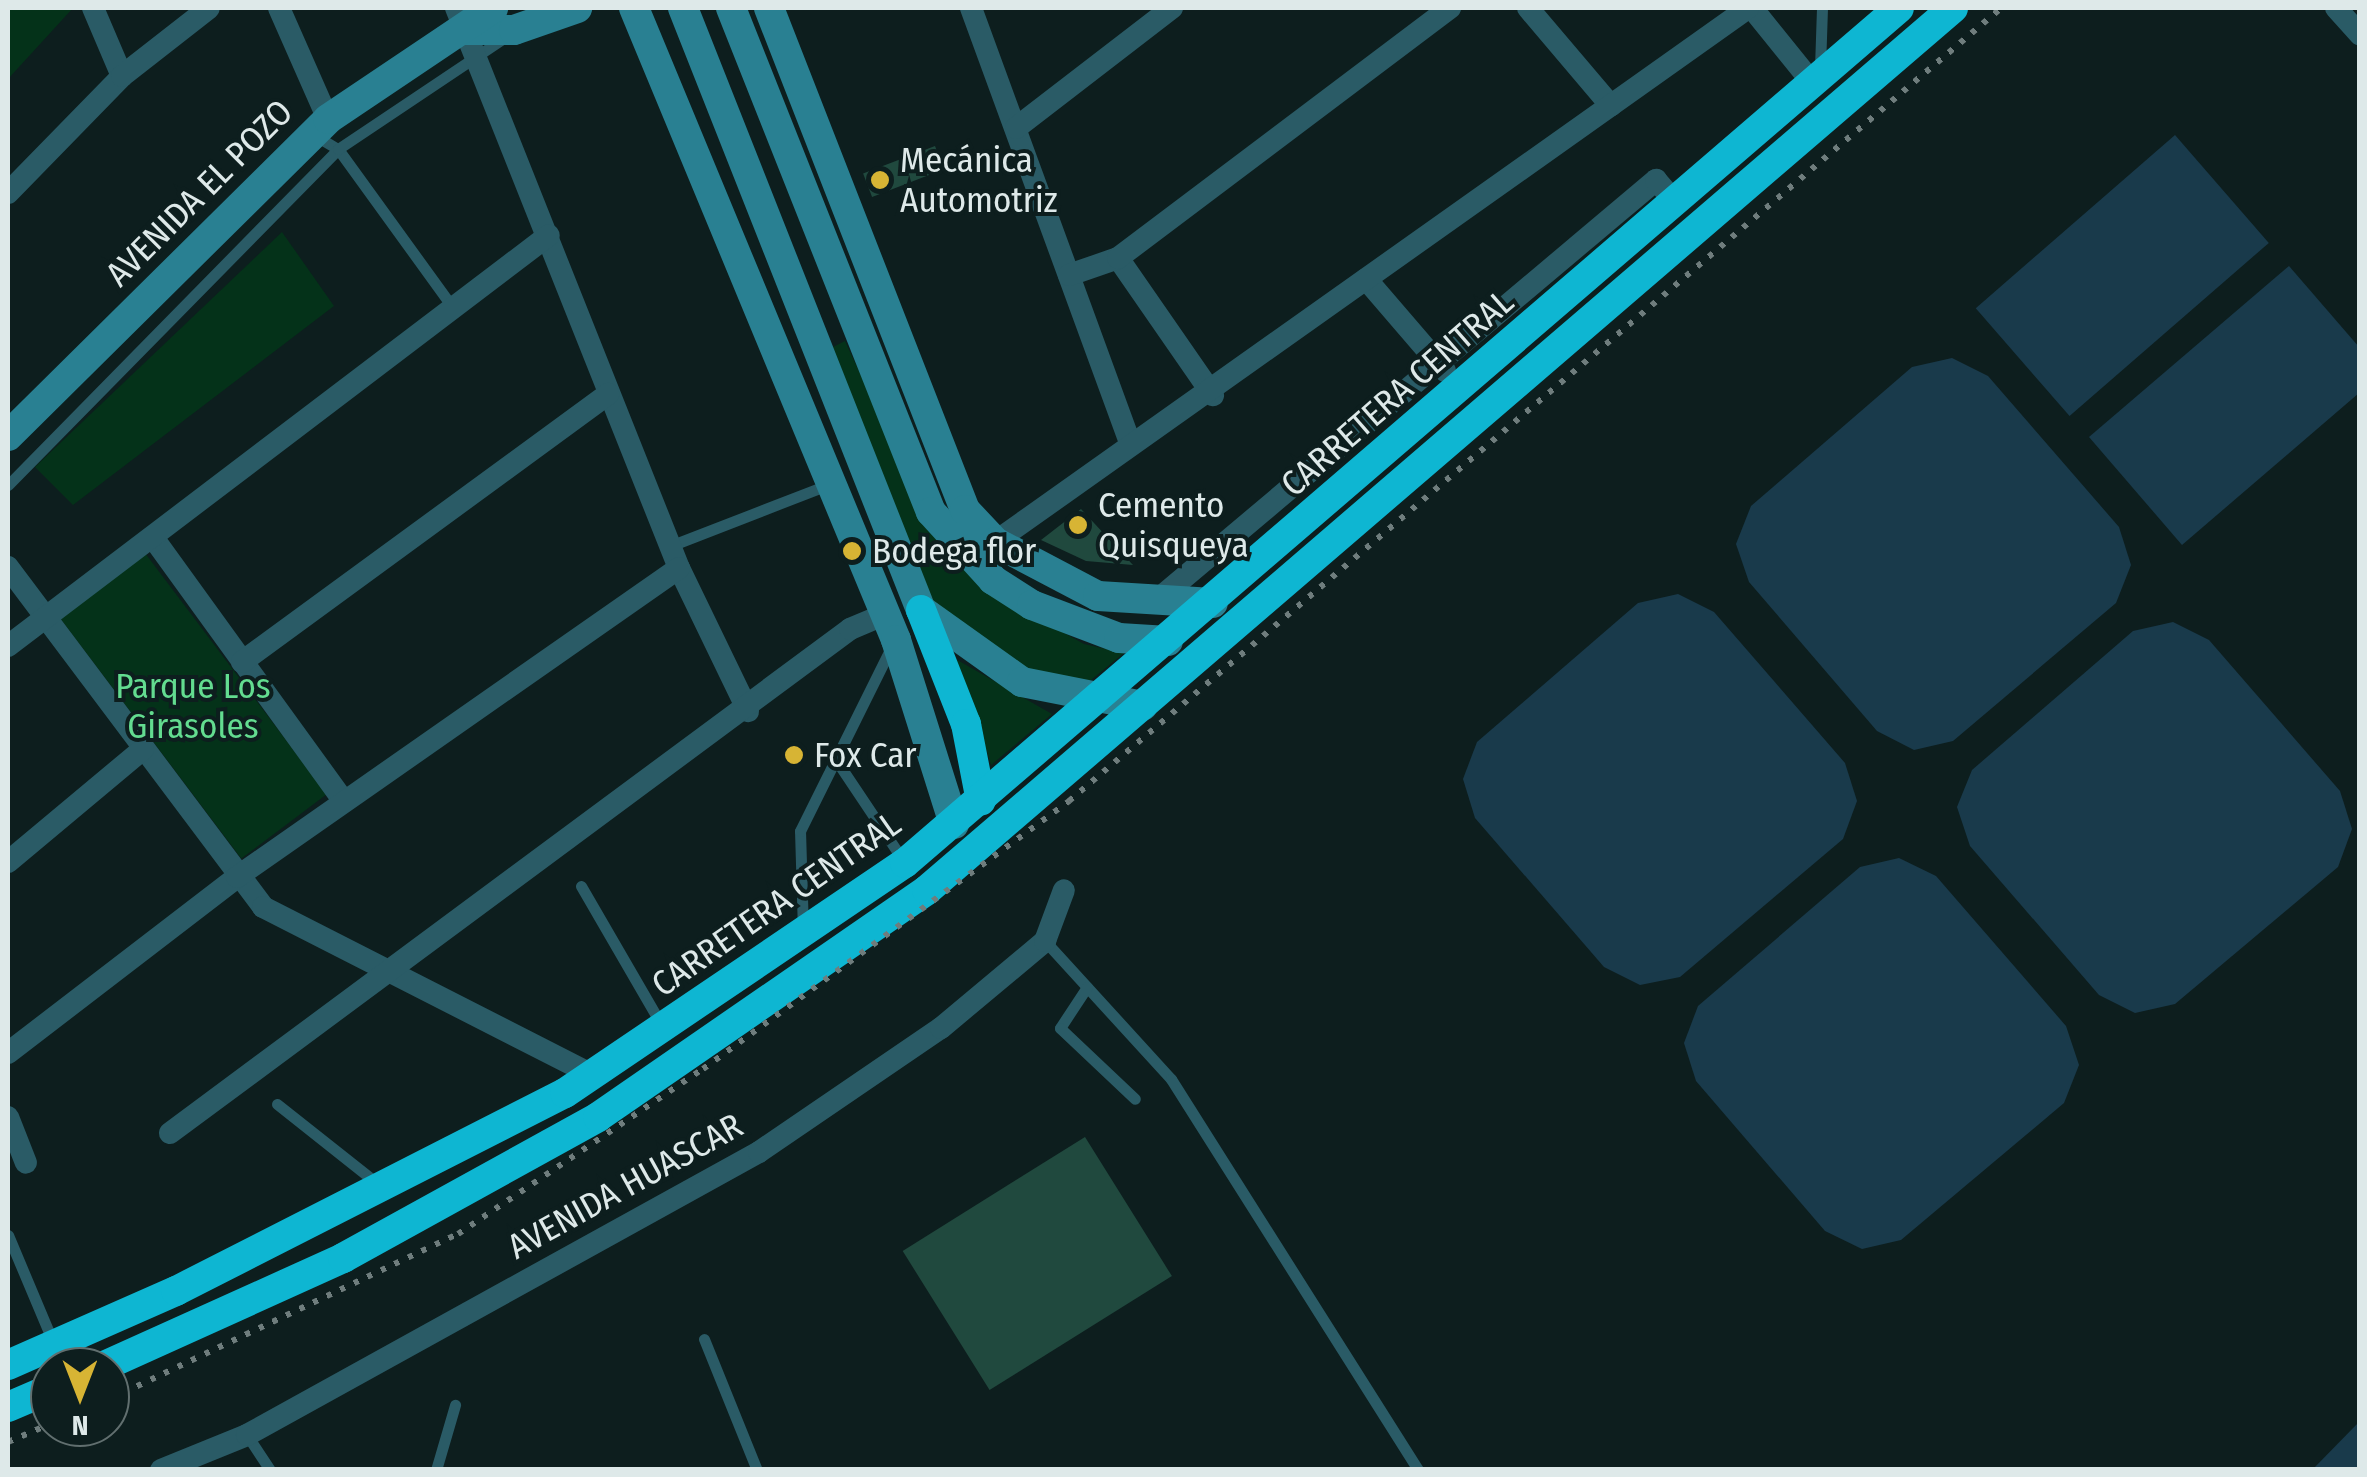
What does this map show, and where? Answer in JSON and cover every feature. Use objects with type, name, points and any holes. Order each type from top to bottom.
[{"type":"highway","name":"CARRETERA CENTRAL","points":[[8,1365],[381,1186],[593,1075],[905,863],[1213,603],[1898,8]]},
{"type":"highway","name":"CARRETERA CENTRAL","points":[[130,1354],[343,1258],[598,1118],[927,890],[1952,8]]},
{"type":"highway","points":[[1372,464],[1395,489]]},
{"type":"highway","points":[[922,610],[966,724],[981,802]]},
{"type":"street","points":[[93,8],[122,76]]},
{"type":"street","points":[[8,193],[122,76],[209,8]]},
{"type":"street","points":[[278,8],[326,134]]},
{"type":"street","name":"AVENIDA EL POZO","points":[[8,436],[326,134],[460,18],[492,8]]},
{"type":"street","points":[[460,18],[514,30],[577,8]]},
{"type":"street","points":[[634,8],[891,627],[954,824]]},
{"type":"street","points":[[683,8],[922,610],[998,671],[1095,703],[1144,706]]},
{"type":"street","points":[[731,8],[904,456],[931,512],[993,580],[1080,628],[1168,641]]},
{"type":"street","points":[[769,8],[830,155],[965,510],[995,542],[1098,596],[1213,603]]},
{"type":"street","points":[[971,8],[1131,445]]},
{"type":"street","points":[[1016,128],[1172,8]]},
{"type":"street","points":[[1070,275],[1118,258],[1450,8]]},
{"type":"street","points":[[1528,8],[1610,106]]},
{"type":"street","points":[[2336,8],[2360,35]]},
{"type":"street","points":[[995,542],[1131,445],[1213,395],[1366,278],[1610,106],[1759,12],[1815,78]]},
{"type":"street","points":[[460,18],[674,557],[748,712]]},
{"type":"street","points":[[807,206],[830,155]]},
{"type":"street","points":[[1156,602],[1656,180],[1674,201]]},
{"type":"street","points":[[717,206],[756,189]]},
{"type":"street","points":[[8,646],[549,236]]},
{"type":"street","points":[[1118,258],[1213,395]]},
{"type":"street","points":[[1366,278],[1460,388]]},
{"type":"street","points":[[815,338],[831,338],[850,318]]},
{"type":"street","points":[[242,662],[608,394]]},
{"type":"street","points":[[904,456],[950,470]]},
{"type":"street","points":[[154,539],[344,802]]},
{"type":"street","points":[[8,1052],[237,878],[674,557]]},
{"type":"street","points":[[8,567],[237,878],[263,907],[387,975],[593,1075]]},
{"type":"street","points":[[170,1133],[748,712],[850,629],[891,627]]},
{"type":"street","points":[[8,862],[143,749]]},
{"type":"street","name":"AVENIDA HUASCAR","points":[[161,1470],[247,1435],[760,1152],[941,1028],[1045,941],[1064,890]]},
{"type":"street","points":[[8,1117],[26,1163]]},
{"type":"lane","points":[[1815,78],[1822,8]]},
{"type":"lane","points":[[8,485],[326,134],[478,58],[514,30]]},
{"type":"lane","points":[[326,134],[454,309]]},
{"type":"lane","points":[[674,557],[830,484]]},
{"type":"lane","points":[[804,933],[800,830],[838,763],[848,723],[891,627]]},
{"type":"lane","points":[[838,763],[905,863]]},
{"type":"lane","points":[[581,886],[663,1027]]},
{"type":"lane","points":[[1045,941],[1171,1079],[1418,1470]]},
{"type":"lane","points":[[1087,988],[1060,1028],[1135,1099]]},
{"type":"lane","points":[[277,1104],[381,1186]]},
{"type":"lane","points":[[8,1235],[54,1345]]},
{"type":"lane","points":[[704,1339],[757,1470]]},
{"type":"lane","points":[[436,1470],[454,1404]]},
{"type":"lane","points":[[247,1435],[270,1470]]},
{"type":"green space","points":[[8,8],[73,8],[8,79]]},
{"type":"green space","points":[[282,232],[334,306],[73,505],[35,467]]},
{"type":"green space","points":[[845,341],[938,542],[1023,610],[1084,644],[1124,653],[1080,689],[995,662],[925,593],[833,347]]},
{"type":"green space","name":"Parque Los Girasoles","points":[[145,553],[327,794],[241,859],[60,617]]},
{"type":"green space","points":[[952,657],[1052,714],[991,765]]},
{"type":"water","points":[[2175,135],[2269,243],[2070,416],[1976,308]]},
{"type":"water","points":[[2289,266],[2359,347],[2359,393],[2182,545],[2089,437]]},
{"type":"water","points":[[1952,358],[1988,376],[2119,527],[2131,565],[2116,603],[1953,741],[1914,750],[1877,731],[1749,582],[1736,544],[1751,506],[1912,367]]},
{"type":"water","points":[[1678,594],[1714,612],[1845,763],[1857,801],[1843,839],[1680,977],[1640,985],[1604,967],[1475,818],[1463,779],[1477,742],[1638,603]]},
{"type":"water","points":[[2173,622],[2209,640],[2340,791],[2352,829],[2338,867],[2175,1004],[2135,1013],[2099,995],[1970,846],[1957,807],[1972,770],[2133,631]]},
{"type":"water","points":[[1899,858],[1936,876],[2066,1026],[2079,1065],[2064,1103],[1901,1240],[1862,1249],[1825,1231],[1696,1081],[1684,1043],[1698,1006],[1860,867]]},
{"type":"water","points":[[2359,1422],[2359,1469],[2313,1469]]},
{"type":"building","points":[[935,146],[944,169],[872,197],[863,174]]},
{"type":"building","name":"Cemento Quisqueya","points":[[1081,509],[1133,565],[1086,561],[1041,540]]},
{"type":"building","points":[[1085,1137],[1172,1276],[990,1390],[903,1251]]},
{"type":"railway","points":[[130,1390],[458,1234],[703,1069],[1069,801],[2001,8]]},
{"type":"railway","points":[[8,1442],[30,1433]]},
{"type":"place","name":"Mecánica Automotriz","points":[[880,180]]},
{"type":"place","name":"Cemento Quisqueya","points":[[1078,525]]},
{"type":"place","name":"Bodega flor","points":[[852,551]]},
{"type":"place","name":"Fox Car","points":[[794,755]]}]
